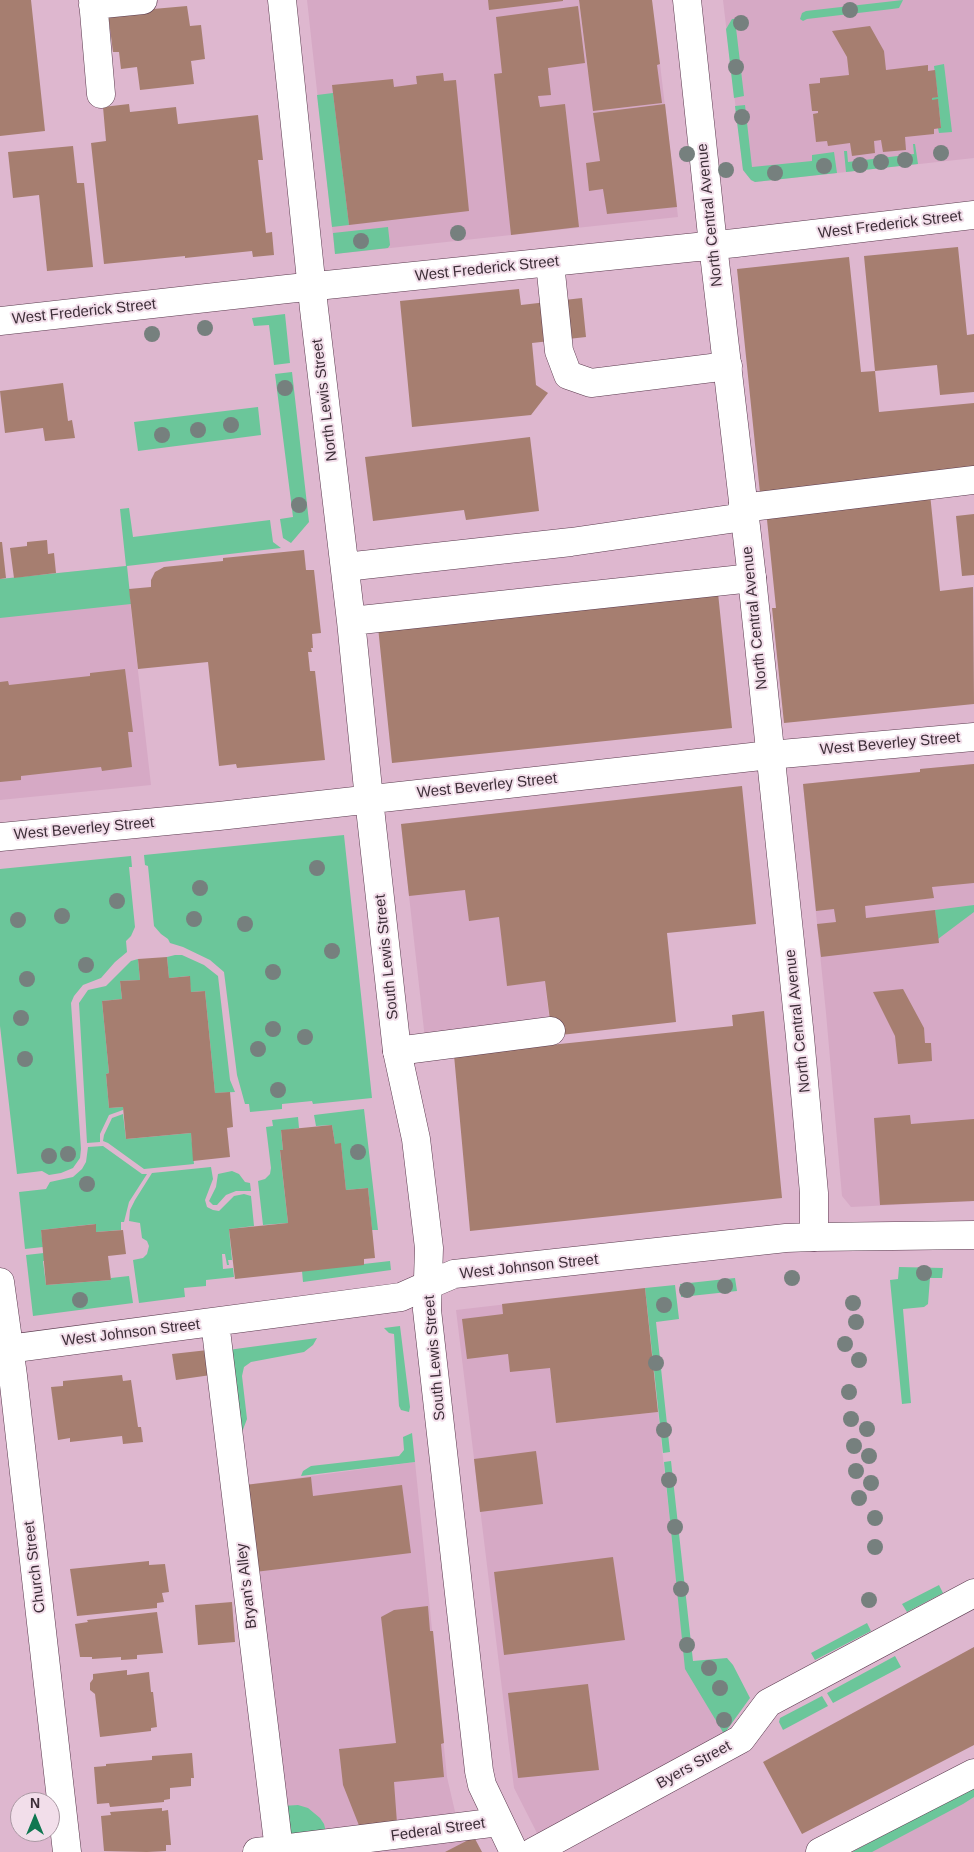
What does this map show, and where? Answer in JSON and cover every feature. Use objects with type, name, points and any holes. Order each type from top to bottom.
[{"type":"main road","points":[[101,94],[93,2],[143,0]]},
{"type":"main road","name":"North Lewis Street","points":[[282,0],[369,799]]},
{"type":"main road","name":"North Central Avenue","points":[[687,0],[743,513],[752,578],[810,1148],[814,1193],[814,1237]]},
{"type":"main road","name":"West Frederick Street","points":[[0,321],[312,286],[550,263],[974,215]]},
{"type":"main road","points":[[550,263],[559,351],[568,375],[592,383],[728,366]]},
{"type":"main road","points":[[344,567],[571,542],[743,513],[974,480]]},
{"type":"main road","points":[[351,621],[752,578]]},
{"type":"main road","name":"West Beverley Street","points":[[0,837],[219,816],[770,755],[974,737]]},
{"type":"main road","name":"South Lewis Street","points":[[369,799],[397,1050],[416,1139],[428,1248],[427,1310],[479,1771],[482,1786],[514,1852]]},
{"type":"main road","points":[[397,1050],[551,1031]]},
{"type":"main road","name":"West Johnson Street","points":[[4,1349],[401,1297],[454,1274],[786,1238],[974,1235]]},
{"type":"main road","name":"Church Street","points":[[0,1282],[4,1349],[67,1852]]},
{"type":"main road","name":"Bryan's Alley","points":[[215,1322],[268,1851]]},
{"type":"main road","name":"Byers Street","points":[[533,1852],[741,1739],[768,1703],[974,1593]]},
{"type":"main road","points":[[820,1852],[974,1773]]},
{"type":"main road","name":"Federal Street","points":[[268,1851],[412,1839],[499,1822]]},
{"type":"shaded area","points":[[307,0],[579,0],[588,73],[660,64],[678,217],[335,254]]},
{"type":"shaded area","points":[[723,0],[974,0],[974,158],[755,182],[751,180],[743,170]]},
{"type":"shaded area","points":[[126,566],[151,785],[0,800],[0,579]]},
{"type":"shaded area","points":[[974,764],[974,1201],[851,1207],[842,1196],[803,784],[920,772],[920,769]]},
{"type":"shaded area","points":[[525,810],[550,1025],[425,1039],[401,824]]},
{"type":"shaded area","points":[[542,1300],[556,1423],[658,1412],[684,1651],[705,1701],[724,1734],[538,1835],[514,1788],[456,1310]]},
{"type":"shaded area","points":[[415,1462],[447,1777],[456,1816],[286,1837],[245,1485]]},
{"type":"shaded area","points":[[974,1787],[974,1852],[852,1852]]},
{"type":"shaded area","points":[[474,1837],[482,1852],[355,1852]]},
{"type":"green space","points":[[903,0],[899,8],[803,21],[800,19],[802,13],[806,11]]},
{"type":"green space","points":[[746,18],[747,27],[736,28],[744,96],[734,98],[726,29],[732,19]]},
{"type":"green space","points":[[944,64],[952,132],[939,133],[938,128],[941,127],[938,100],[932,100],[932,98],[938,96],[934,66]]},
{"type":"green space","points":[[333,93],[349,225],[332,227],[317,95]]},
{"type":"green space","points":[[745,105],[752,167],[812,161],[812,155],[834,152],[837,173],[755,182],[751,180],[743,170],[735,106]]},
{"type":"green space","points":[[913,144],[915,144],[918,164],[846,172],[844,151],[847,151],[848,162],[914,154]]},
{"type":"green space","points":[[388,227],[390,245],[388,248],[335,254],[333,233]]},
{"type":"green space","points":[[285,314],[290,363],[274,365],[269,325],[254,326],[252,318]]},
{"type":"green space","points":[[292,372],[309,522],[291,543],[283,538],[280,519],[293,517],[275,374]]},
{"type":"green space","points":[[258,407],[261,435],[138,451],[134,422]]},
{"type":"green space","points":[[129,508],[133,537],[270,520],[273,542],[281,548],[127,566],[131,604],[0,618],[0,579],[126,566],[120,509]]},
{"type":"green space","points":[[344,835],[372,1098],[313,1104],[312,1101],[282,1104],[282,1109],[250,1112],[249,1104],[245,1104],[237,1075],[224,972],[210,960],[170,943],[154,926],[148,866],[145,865],[144,855]]},
{"type":"green space","points":[[131,856],[132,867],[129,867],[135,927],[131,936],[126,941],[127,952],[101,978],[83,985],[71,1003],[81,1149],[80,1158],[73,1168],[61,1173],[49,1175],[42,1171],[17,1174],[0,1026],[0,869]]},
{"type":"green space","points":[[974,905],[974,912],[938,939],[935,910]]},
{"type":"green space","points":[[182,955],[204,965],[218,976],[230,1080],[235,1092],[215,1093],[205,991],[191,992],[189,976],[169,978],[167,957]]},
{"type":"green space","points":[[138,959],[140,980],[120,981],[122,999],[102,1001],[109,1073],[106,1074],[109,1108],[123,1107],[123,1110],[109,1115],[100,1134],[100,1142],[87,1143],[79,1003],[88,990],[106,986],[131,961]]},
{"type":"green space","points":[[364,1109],[378,1230],[372,1230],[368,1188],[346,1190],[341,1144],[335,1144],[332,1125],[316,1126],[314,1115]]},
{"type":"green space","points":[[123,1114],[126,1139],[191,1133],[194,1164],[144,1169],[103,1141],[112,1118]]},
{"type":"green space","points":[[298,1117],[299,1128],[281,1131],[283,1150],[280,1151],[288,1223],[263,1225],[258,1181],[265,1179],[270,1174],[271,1168],[266,1127],[273,1126],[272,1120]]},
{"type":"green space","points":[[103,1146],[142,1174],[147,1174],[129,1202],[124,1222],[121,1222],[121,1230],[96,1232],[95,1224],[41,1230],[43,1247],[25,1249],[19,1192],[46,1189],[50,1182],[73,1177],[82,1169],[86,1162],[88,1147]]},
{"type":"green space","points":[[211,1167],[213,1179],[205,1200],[207,1207],[219,1211],[234,1196],[244,1194],[251,1196],[254,1226],[229,1229],[232,1260],[228,1260],[229,1265],[227,1265],[225,1254],[222,1254],[223,1269],[233,1268],[234,1277],[206,1280],[206,1286],[184,1288],[185,1297],[139,1303],[133,1260],[143,1258],[147,1254],[149,1246],[147,1241],[142,1238],[140,1223],[129,1221],[130,1210],[135,1200],[152,1173]]},
{"type":"green space","points":[[232,1171],[239,1174],[245,1182],[250,1183],[251,1191],[236,1191],[226,1195],[217,1205],[213,1205],[209,1201],[216,1187],[218,1174]]},
{"type":"green space","points":[[44,1253],[46,1285],[111,1280],[111,1278],[129,1276],[133,1303],[33,1316],[26,1255]]},
{"type":"green space","points":[[390,1261],[391,1270],[303,1282],[302,1271]]},
{"type":"green space","points":[[899,1267],[943,1268],[942,1278],[930,1278],[928,1304],[924,1307],[903,1309],[911,1403],[902,1404],[890,1280],[898,1279]]},
{"type":"green space","points":[[735,1278],[737,1291],[681,1297],[680,1284]]},
{"type":"green space","points":[[675,1285],[679,1319],[656,1322],[670,1452],[663,1453],[645,1288]]},
{"type":"green space","points":[[400,1326],[410,1407],[409,1412],[401,1410],[399,1406],[394,1334],[389,1333],[384,1328]]},
{"type":"green space","points":[[317,1338],[313,1345],[304,1352],[251,1362],[244,1367],[242,1376],[247,1419],[239,1440],[228,1350]]},
{"type":"green space","points":[[412,1433],[415,1462],[301,1476],[303,1471],[311,1466],[399,1456],[404,1450],[403,1437]]},
{"type":"green space","points":[[671,1461],[693,1661],[727,1658],[733,1665],[750,1698],[724,1734],[685,1669],[664,1462]]},
{"type":"green space","points":[[939,1585],[943,1593],[907,1612],[902,1604]]},
{"type":"green space","points":[[867,1623],[871,1631],[815,1660],[811,1653]]},
{"type":"green space","points":[[895,1656],[901,1667],[833,1703],[827,1693]]},
{"type":"green space","points":[[822,1696],[828,1706],[783,1730],[779,1722],[780,1718]]},
{"type":"green space","points":[[974,1787],[974,1797],[963,1804],[872,1852],[852,1852]]},
{"type":"green space","points":[[298,1805],[308,1808],[320,1818],[326,1832],[286,1837],[282,1806]]},
{"type":"building","points":[[0,0],[31,0],[45,131],[0,136]]},
{"type":"building","points":[[488,0],[563,0],[563,1],[489,10]]},
{"type":"building","points":[[579,0],[652,0],[660,64],[657,65],[662,103],[593,111]]},
{"type":"building","points":[[187,6],[190,26],[201,25],[205,59],[191,61],[194,84],[140,90],[137,67],[121,69],[119,52],[113,52],[108,13]]},
{"type":"building","points":[[578,6],[585,63],[548,68],[551,95],[538,96],[540,107],[565,104],[579,227],[511,235],[494,74],[502,73],[496,17]]},
{"type":"building","points":[[870,26],[884,51],[886,70],[928,65],[928,71],[935,70],[938,97],[932,98],[932,100],[938,99],[941,128],[934,129],[934,134],[905,137],[906,150],[883,152],[881,140],[874,141],[875,153],[852,156],[850,143],[828,146],[827,141],[816,142],[813,114],[818,113],[818,111],[812,111],[809,84],[820,83],[820,78],[849,75],[847,57],[832,31]]},
{"type":"building","points":[[443,73],[444,81],[456,80],[469,211],[349,225],[332,85],[393,79],[394,87],[417,84],[416,76]]},
{"type":"building","points":[[129,104],[130,112],[176,107],[178,124],[258,115],[263,160],[258,160],[266,233],[272,232],[274,255],[253,257],[252,251],[104,264],[91,143],[106,141],[103,107]]},
{"type":"building","points":[[665,104],[677,207],[607,214],[603,189],[589,191],[586,163],[600,161],[593,113]]},
{"type":"building","points":[[73,146],[77,183],[84,183],[93,267],[47,271],[39,195],[13,198],[8,152]]},
{"type":"building","points":[[958,247],[967,335],[974,334],[974,392],[940,395],[937,365],[875,371],[864,256]]},
{"type":"building","points":[[849,257],[861,372],[875,371],[879,412],[974,403],[974,471],[760,493],[737,269]]},
{"type":"building","points":[[519,289],[521,305],[582,298],[586,337],[532,343],[536,385],[548,393],[531,415],[412,427],[400,301]]},
{"type":"building","points":[[63,383],[68,421],[72,420],[75,438],[45,441],[43,428],[5,433],[0,391]]},
{"type":"building","points":[[530,437],[539,511],[466,520],[464,510],[373,521],[365,457]]},
{"type":"building","points":[[930,494],[940,591],[973,587],[974,704],[784,723],[772,608],[776,608],[766,510]]},
{"type":"building","points":[[974,514],[974,575],[962,576],[956,516]]},
{"type":"building","points":[[47,540],[48,554],[54,553],[56,573],[14,578],[10,548],[27,546],[27,542]]},
{"type":"building","points":[[0,542],[2,542],[6,578],[0,579]]},
{"type":"building","points":[[304,550],[306,570],[314,570],[321,633],[312,634],[313,648],[311,648],[312,652],[308,652],[310,671],[315,671],[325,760],[237,768],[236,764],[219,766],[208,662],[138,669],[129,589],[151,587],[151,580],[155,572],[164,567],[223,561],[223,558]]},
{"type":"building","points":[[718,593],[732,728],[392,763],[378,627]]},
{"type":"building","points":[[125,669],[133,732],[128,732],[132,767],[102,771],[101,767],[21,776],[21,780],[0,782],[0,682],[8,681],[9,685],[90,676],[90,673]]},
{"type":"building","points":[[974,764],[974,883],[932,887],[934,898],[865,906],[866,918],[935,910],[939,943],[821,957],[817,924],[836,922],[834,909],[816,911],[803,784],[920,772],[920,769]]},
{"type":"building","points":[[742,786],[756,924],[667,933],[676,1022],[552,1036],[545,981],[507,986],[499,917],[469,921],[465,890],[409,896],[401,824]]},
{"type":"building","points":[[167,957],[169,978],[190,976],[191,992],[205,991],[215,1093],[230,1092],[233,1127],[227,1128],[230,1157],[193,1161],[191,1133],[126,1139],[123,1107],[109,1108],[106,1074],[109,1073],[102,1001],[122,999],[120,981],[140,980],[138,959]]},
{"type":"building","points":[[903,989],[924,1028],[925,1043],[931,1043],[932,1061],[898,1064],[895,1036],[873,992]]},
{"type":"building","points":[[764,1011],[782,1198],[470,1231],[454,1055],[733,1026],[732,1015]]},
{"type":"building","points":[[910,1115],[911,1124],[974,1119],[974,1201],[880,1205],[874,1118]]},
{"type":"building","points":[[332,1125],[335,1144],[341,1143],[346,1190],[368,1188],[375,1258],[364,1259],[364,1265],[235,1279],[229,1229],[288,1223],[280,1150],[283,1150],[281,1130]]},
{"type":"building","points":[[96,1224],[96,1232],[123,1230],[126,1254],[108,1256],[111,1280],[46,1285],[41,1230]]},
{"type":"building","points":[[645,1288],[658,1412],[556,1423],[550,1368],[510,1372],[508,1354],[467,1359],[462,1319],[503,1314],[502,1304]]},
{"type":"building","points":[[208,1350],[211,1375],[176,1380],[172,1354]]},
{"type":"building","points":[[122,1375],[123,1381],[131,1380],[138,1427],[141,1427],[143,1442],[123,1444],[122,1436],[70,1442],[70,1438],[58,1440],[51,1387],[63,1386],[63,1381]]},
{"type":"building","points":[[536,1451],[543,1504],[480,1512],[474,1459]]},
{"type":"building","points":[[311,1477],[313,1496],[402,1485],[411,1553],[255,1572],[245,1485]]},
{"type":"building","points":[[613,1557],[625,1640],[504,1655],[494,1572]]},
{"type":"building","points":[[149,1561],[149,1565],[165,1564],[169,1592],[162,1593],[164,1602],[157,1603],[157,1608],[77,1616],[70,1569]]},
{"type":"building","points":[[232,1602],[235,1642],[198,1645],[195,1605]]},
{"type":"building","points":[[428,1606],[430,1631],[433,1631],[444,1743],[441,1744],[444,1777],[394,1782],[397,1823],[360,1828],[343,1785],[339,1749],[396,1743],[381,1617],[394,1610]]},
{"type":"building","points":[[157,1612],[163,1653],[137,1655],[137,1659],[121,1660],[121,1657],[92,1659],[92,1657],[80,1657],[75,1624],[88,1622],[87,1620]]},
{"type":"building","points":[[974,1647],[974,1745],[802,1834],[763,1762]]},
{"type":"building","points":[[127,1670],[127,1675],[149,1672],[157,1727],[151,1728],[151,1731],[100,1737],[95,1694],[90,1690],[93,1674]]},
{"type":"building","points":[[588,1684],[599,1770],[518,1778],[508,1693]]},
{"type":"building","points":[[192,1753],[194,1778],[191,1778],[191,1786],[170,1788],[170,1799],[164,1800],[164,1802],[110,1807],[109,1803],[97,1804],[94,1767],[106,1766],[106,1764],[152,1760],[152,1756]]},
{"type":"building","points":[[162,1808],[162,1811],[168,1810],[171,1845],[166,1845],[166,1851],[104,1851],[101,1816],[111,1815],[110,1812]]},
{"type":"building","points":[[474,1837],[482,1852],[445,1852]]}]
